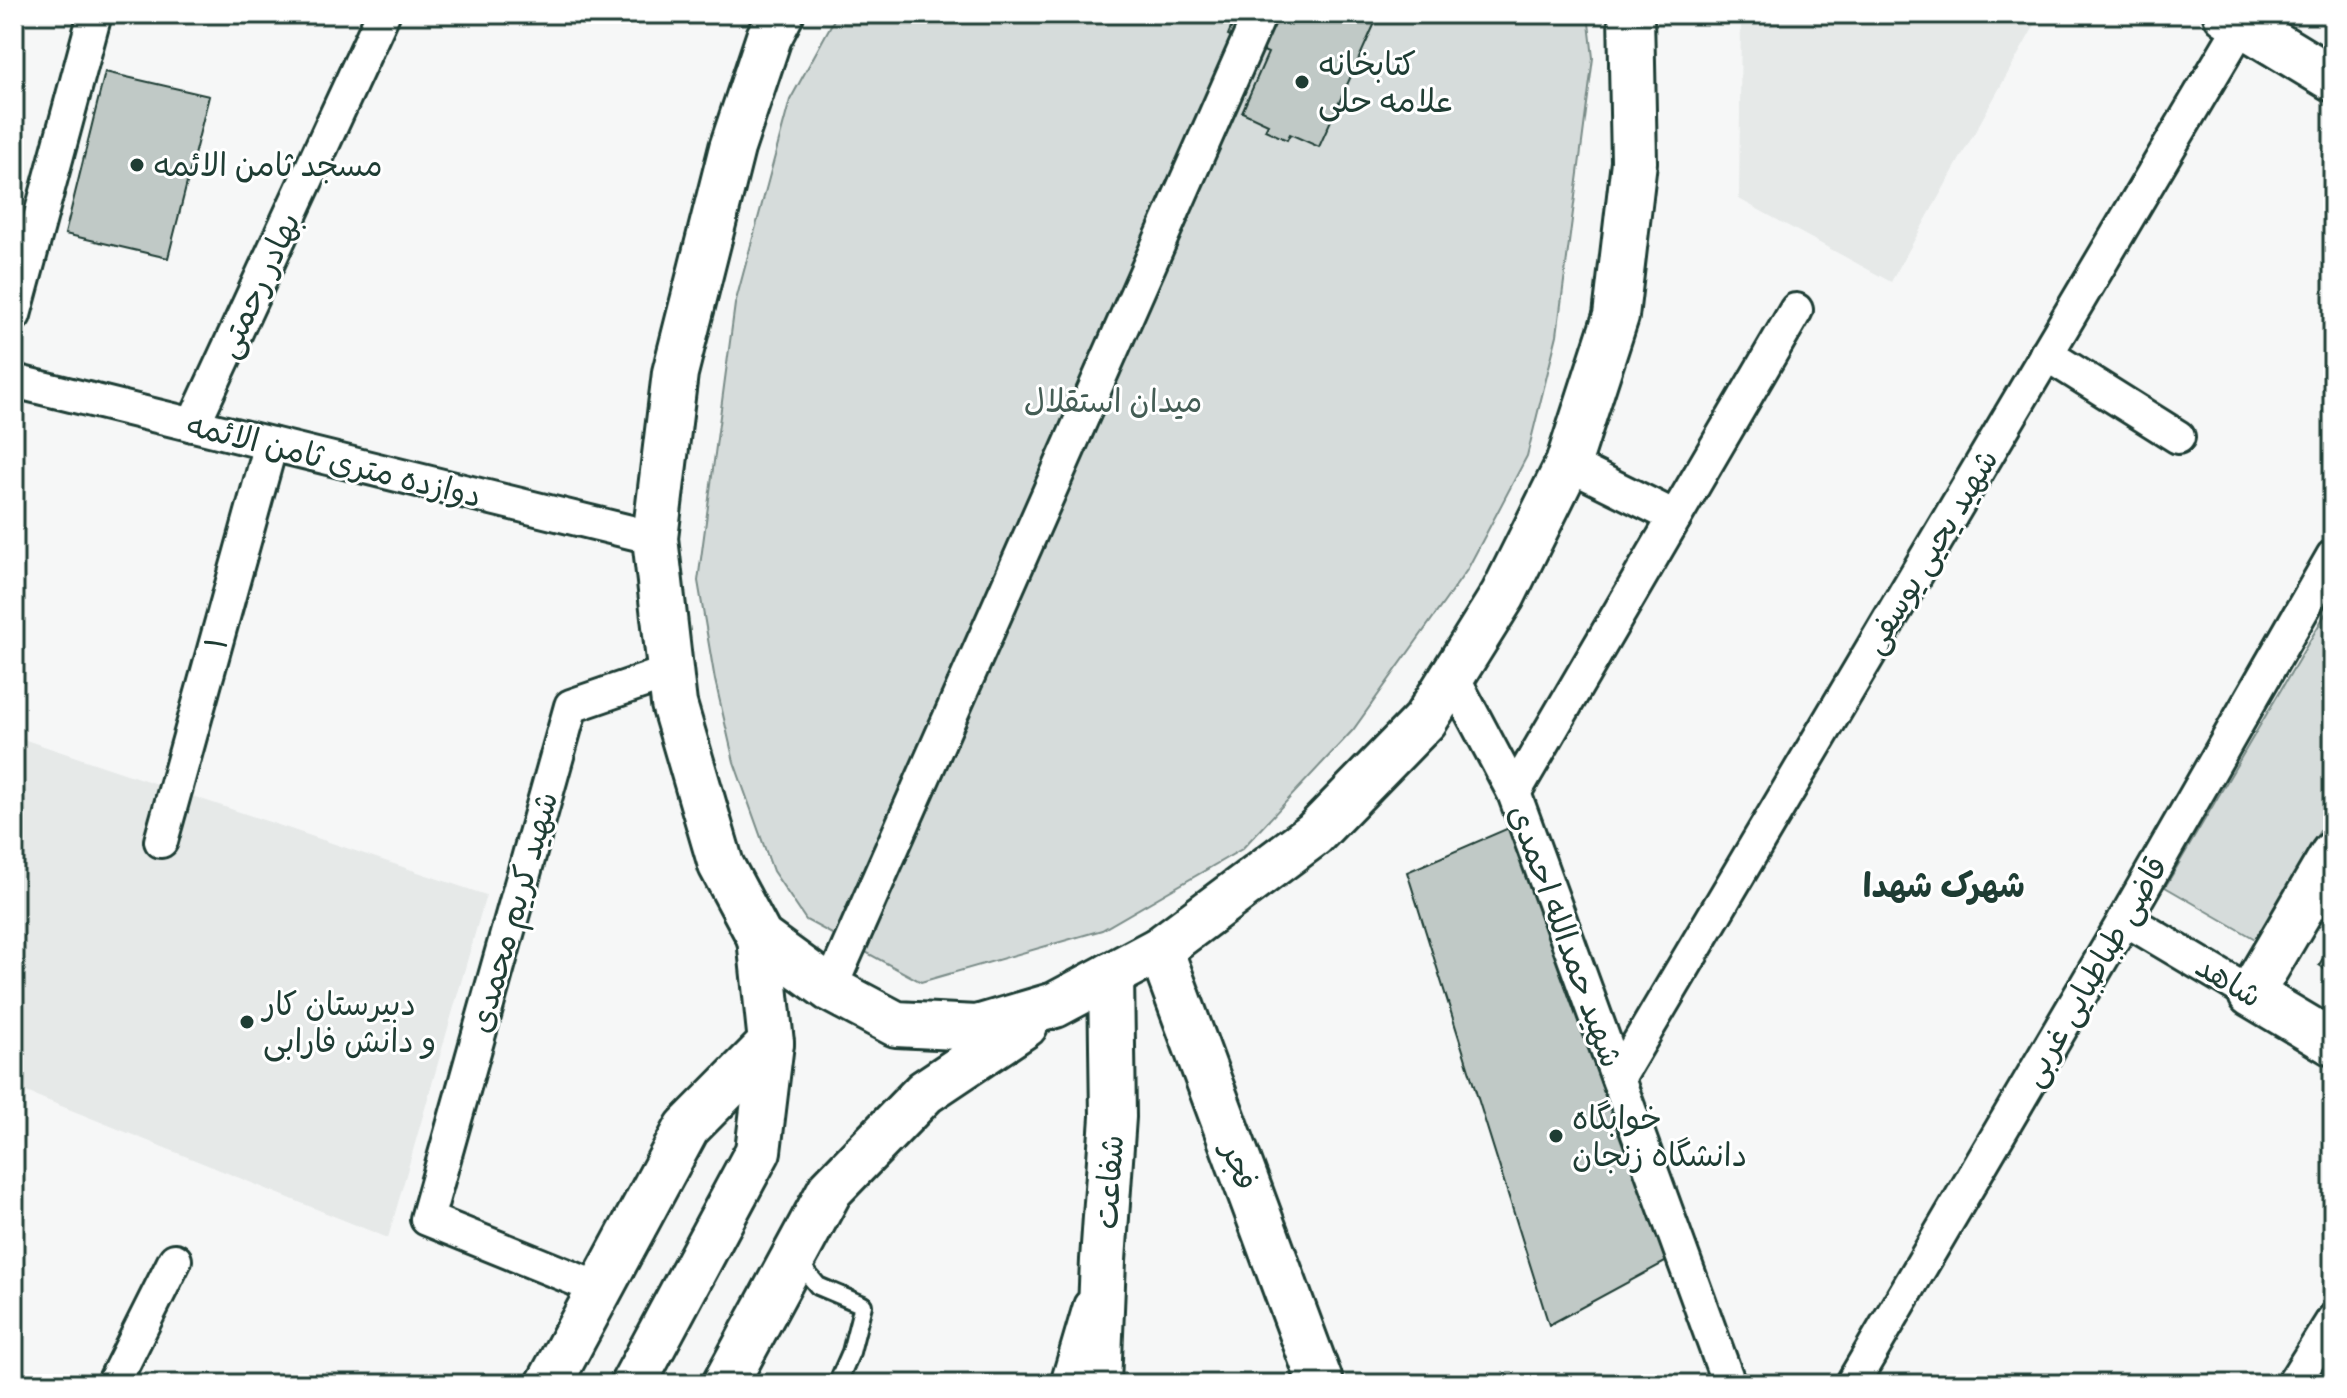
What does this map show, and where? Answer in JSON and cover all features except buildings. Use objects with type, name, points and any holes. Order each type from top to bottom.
[{"type":"main road","points":[[633,1384],[758,1151],[771,1043],[760,938],[721,865],[674,704],[655,538],[675,373],[732,148],[769,37],[781,14]]},
{"type":"main road","points":[[725,1384],[830,1190],[925,1092],[1055,1005],[1160,949],[1314,834],[1425,720],[1503,595],[1568,464],[1616,316],[1634,162],[1631,14]]},
{"type":"main road","points":[[2234,19],[2333,79]]},
{"type":"main road","points":[[2251,994],[2333,854]]},
{"type":"main road","points":[[760,938],[830,989],[896,1024],[977,1028],[1055,1005]]},
{"type":"main road","name":"فجر","points":[[1160,949],[1321,1384]]},
{"type":"main road","name":"شفاعت","points":[[1103,1260],[1113,1117],[1111,975]]},
{"type":"main road","name":"شاهد","points":[[2251,994],[2333,1043]]},
{"type":"main road","points":[[549,1384],[687,1128],[771,1043]]},
{"type":"main road","points":[[1098,1384],[1103,1260]]},
{"type":"street","points":[[14,315],[95,14]]},
{"type":"street","name":"بهادر رحمتی","points":[[193,425],[383,14]]},
{"type":"street","points":[[830,989],[1260,14]]},
{"type":"street","name":"شهید یحیی یوسفی","points":[[1618,1078],[2046,354],[2234,19]]},
{"type":"street","points":[[1514,793],[1796,310]]},
{"type":"street","points":[[2046,354],[2178,437]]},
{"type":"street","name":"دوازده متری ثامن الائمه","points":[[14,381],[655,538]]},
{"type":"street","name":"۱","points":[[161,841],[271,444]]},
{"type":"street","points":[[1568,464],[1675,517]]},
{"type":"street","name":"قاضی طباطبایی غربی","points":[[1852,1384],[2125,919],[2333,556]]},
{"type":"street","name":"شهید کریم محمدی","points":[[600,1289],[427,1219],[571,706],[670,672]]},
{"type":"street","name":"شهید حمدالله احمدی","points":[[1452,676],[1514,793],[1729,1384]]},
{"type":"street","name":"شاهد","points":[[2125,919],[2251,994]]},
{"type":"street","points":[[113,1384],[175,1260]]},
{"type":"street","name":"شفاعت","points":[[1067,1384],[1103,1260]]},
{"type":"street","points":[[2293,1384],[2333,1320]]},
{"type":"lane","points":[[793,1257],[818,1286],[863,1305],[851,1352],[837,1384]]},
{"type":"shaded area","points":[[1741,14],[2041,14],[1891,282],[1739,199]]},
{"type":"shaded area","points":[[14,736],[486,895],[388,1238],[14,1087]]},
{"type":"green space","name":"میدان استقلال","points":[[837,14],[1588,14],[1593,58],[1557,335],[1527,456],[1467,570],[1353,730],[1242,849],[1102,930],[921,982],[806,920],[773,871],[734,762],[715,680],[698,581],[735,304],[790,100]]},
{"type":"green space","points":[[2333,601],[2333,808],[2257,940],[2165,887]]},
{"type":"place","name":"کتابخانه علامه حلی","points":[[1302,82]]},
{"type":"place","name":"مسجد ثامن الائمه","points":[[137,165]]},
{"type":"place","name":"دبیرستان کار و دانش فارابی","points":[[247,1022]]},
{"type":"place","name":"خوابگاه دانشگاه زنجان","points":[[1556,1136]]},
{"type":"district","name":"شهرک شهدا","points":[[1944,885]]}]
